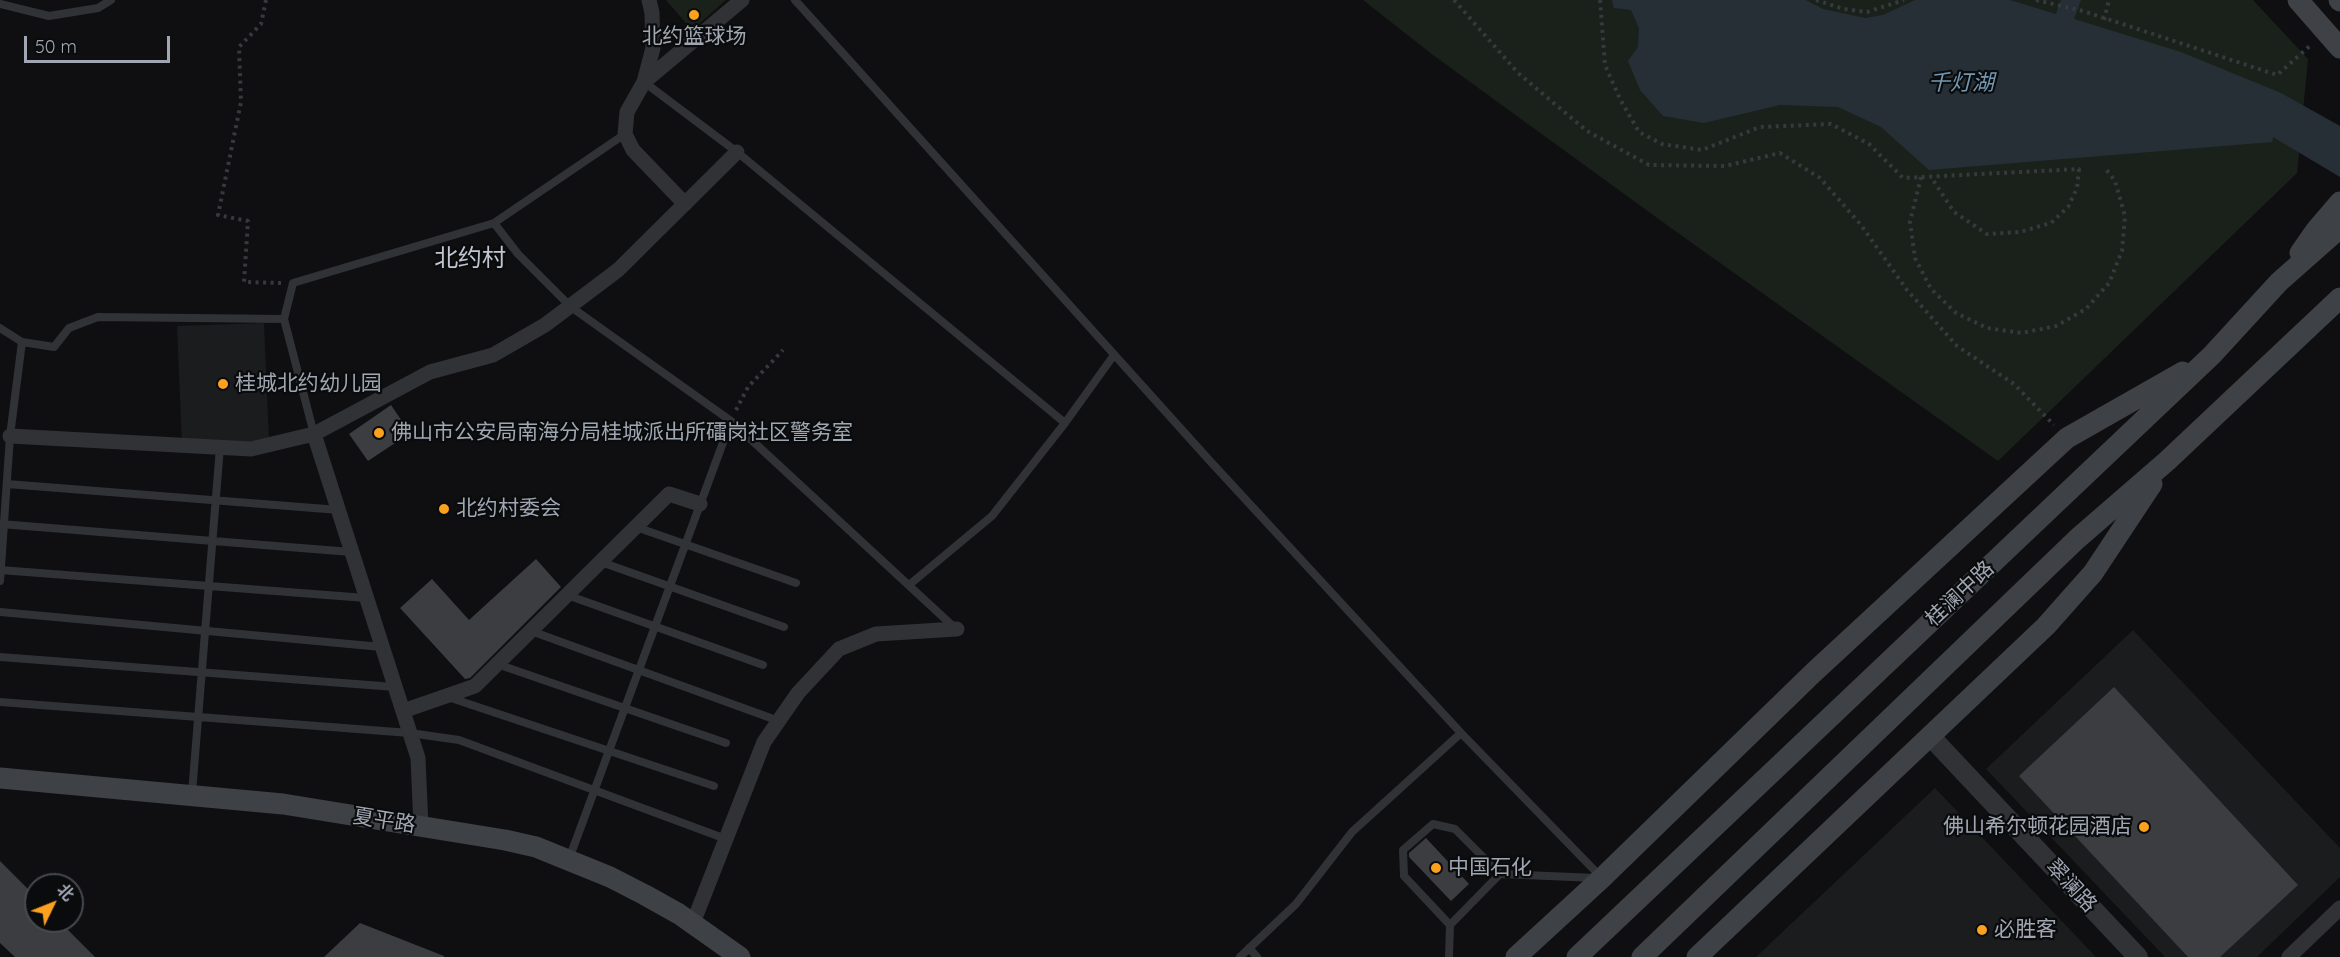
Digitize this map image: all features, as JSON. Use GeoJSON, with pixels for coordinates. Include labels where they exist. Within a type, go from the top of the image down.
{"type":"FeatureCollection","features":[{"type":"Feature","properties":{"kind":"main road"},"geometry":{"type":"LineString","coordinates":[[2298,0],[2340,48]]}},
{"type":"Feature","properties":{"kind":"main road"},"geometry":{"type":"LineString","coordinates":[[2279,282],[2316,230],[2340,202]]}},
{"type":"Feature","properties":{"kind":"main road","name":"桂澜中路"},"geometry":{"type":"LineString","coordinates":[[1577,957],[2212,355],[2279,282],[2340,228]]}},
{"type":"Feature","properties":{"kind":"main road","name":"桂澜中路"},"geometry":{"type":"LineString","coordinates":[[1642,957],[2077,539],[2167,461],[2340,298]]}},
{"type":"Feature","properties":{"kind":"main road"},"geometry":{"type":"LineString","coordinates":[[1516,957],[1602,878],[1813,673],[2067,438],[2212,355]]}},
{"type":"Feature","properties":{"kind":"main road"},"geometry":{"type":"LineString","coordinates":[[1696,957],[2046,626],[2093,573],[2167,461]]}},
{"type":"Feature","properties":{"kind":"main road","name":"夏平路"},"geometry":{"type":"LineString","coordinates":[[0,778],[283,804],[506,840],[536,847],[645,895],[693,923],[740,957]]}},
{"type":"Feature","properties":{"kind":"street"},"geometry":{"type":"LineString","coordinates":[[649,0],[652,13],[653,48],[644,81],[627,112],[625,135],[633,150],[685,204]]}},
{"type":"Feature","properties":{"kind":"street"},"geometry":{"type":"LineString","coordinates":[[644,81],[742,0]]}},
{"type":"Feature","properties":{"kind":"street"},"geometry":{"type":"LineString","coordinates":[[10,436],[251,449],[314,434],[430,372],[493,355],[545,325],[618,270],[737,152]]}},
{"type":"Feature","properties":{"kind":"street"},"geometry":{"type":"LineString","coordinates":[[314,434],[418,758],[421,826]]}},
{"type":"Feature","properties":{"kind":"street"},"geometry":{"type":"LineString","coordinates":[[403,711],[475,686],[669,494],[700,504]]}},
{"type":"Feature","properties":{"kind":"street"},"geometry":{"type":"LineString","coordinates":[[693,923],[764,742],[798,693],[839,649],[876,634],[957,629]]}},
{"type":"Feature","properties":{"kind":"street","name":"翠澜路"},"geometry":{"type":"LineString","coordinates":[[1931,737],[2138,957]]}},
{"type":"Feature","properties":{"kind":"street"},"geometry":{"type":"LineString","coordinates":[[2289,957],[2340,908]]}},
{"type":"Feature","properties":{"kind":"lane"},"geometry":{"type":"LineString","coordinates":[[0,4],[49,16],[98,8],[111,0]]}},
{"type":"Feature","properties":{"kind":"lane"},"geometry":{"type":"LineString","coordinates":[[795,0],[1114,355],[1461,733],[1602,878]]}},
{"type":"Feature","properties":{"kind":"lane"},"geometry":{"type":"LineString","coordinates":[[644,81],[737,152],[1065,423]]}},
{"type":"Feature","properties":{"kind":"lane"},"geometry":{"type":"LineString","coordinates":[[314,434],[284,319],[293,283],[494,223],[625,135]]}},
{"type":"Feature","properties":{"kind":"lane"},"geometry":{"type":"LineString","coordinates":[[494,223],[518,254],[571,307],[730,421],[957,629]]}},
{"type":"Feature","properties":{"kind":"lane"},"geometry":{"type":"LineString","coordinates":[[0,328],[22,342],[54,347],[69,328],[98,317],[284,319]]}},
{"type":"Feature","properties":{"kind":"lane"},"geometry":{"type":"LineString","coordinates":[[0,581],[2,524],[10,436],[22,342]]}},
{"type":"Feature","properties":{"kind":"lane"},"geometry":{"type":"LineString","coordinates":[[909,585],[992,516],[1065,423],[1114,355]]}},
{"type":"Feature","properties":{"kind":"lane"},"geometry":{"type":"LineString","coordinates":[[569,860],[730,421]]}},
{"type":"Feature","properties":{"kind":"lane"},"geometry":{"type":"LineString","coordinates":[[192,795],[219,447]]}},
{"type":"Feature","properties":{"kind":"lane"},"geometry":{"type":"LineString","coordinates":[[7,484],[339,510]]}},
{"type":"Feature","properties":{"kind":"lane"},"geometry":{"type":"LineString","coordinates":[[2,524],[352,552]]}},
{"type":"Feature","properties":{"kind":"lane"},"geometry":{"type":"LineString","coordinates":[[636,527],[796,583]]}},
{"type":"Feature","properties":{"kind":"lane"},"geometry":{"type":"LineString","coordinates":[[600,562],[784,627]]}},
{"type":"Feature","properties":{"kind":"lane"},"geometry":{"type":"LineString","coordinates":[[0,570],[367,598]]}},
{"type":"Feature","properties":{"kind":"lane"},"geometry":{"type":"LineString","coordinates":[[567,595],[763,665]]}},
{"type":"Feature","properties":{"kind":"lane"},"geometry":{"type":"LineString","coordinates":[[0,612],[382,647]]}},
{"type":"Feature","properties":{"kind":"lane"},"geometry":{"type":"LineString","coordinates":[[531,631],[779,720]]}},
{"type":"Feature","properties":{"kind":"lane"},"geometry":{"type":"LineString","coordinates":[[0,657],[395,687]]}},
{"type":"Feature","properties":{"kind":"lane"},"geometry":{"type":"LineString","coordinates":[[497,664],[726,743]]}},
{"type":"Feature","properties":{"kind":"lane"},"geometry":{"type":"LineString","coordinates":[[445,696],[714,786]]}},
{"type":"Feature","properties":{"kind":"lane"},"geometry":{"type":"LineString","coordinates":[[0,702],[410,733],[459,740],[726,838]]}},
{"type":"Feature","properties":{"kind":"lane"},"geometry":{"type":"LineString","coordinates":[[1240,957],[1296,904],[1352,832],[1461,733]]}},
{"type":"Feature","properties":{"kind":"lane"},"geometry":{"type":"LineString","coordinates":[[1450,925],[1404,876],[1403,850],[1433,824],[1455,829],[1500,874],[1602,878]]}},
{"type":"Feature","properties":{"kind":"lane"},"geometry":{"type":"LineString","coordinates":[[1449,957],[1450,925],[1500,874]]}},
{"type":"Feature","properties":{"kind":"lane"},"geometry":{"type":"LineString","coordinates":[[1249,948],[1257,957]]}},
{"type":"Feature","properties":{"kind":"path"},"geometry":{"type":"LineString","coordinates":[[266,0],[261,24],[239,47],[241,102],[218,215],[248,221],[244,282],[293,283]]}},
{"type":"Feature","properties":{"kind":"path"},"geometry":{"type":"LineString","coordinates":[[1454,0],[1518,73],[1587,131],[1649,165],[1725,166],[1780,153],[1820,178],[1861,225],[1907,290],[1957,346],[2014,384],[2067,438]]}},
{"type":"Feature","properties":{"kind":"path"},"geometry":{"type":"LineString","coordinates":[[1600,0],[1605,65],[1620,99],[1639,132],[1662,144],[1702,150],[1760,127],[1831,124],[1869,144],[1904,178],[2079,169],[2077,188],[2068,207],[2051,223],[2019,232],[1987,234],[1954,212],[1931,177]]}},
{"type":"Feature","properties":{"kind":"path"},"geometry":{"type":"LineString","coordinates":[[1816,0],[1844,9],[1867,12],[1904,0]]}},
{"type":"Feature","properties":{"kind":"path"},"geometry":{"type":"LineString","coordinates":[[2036,0],[2083,11],[2104,20],[2277,75],[2327,31]]}},
{"type":"Feature","properties":{"kind":"path"},"geometry":{"type":"LineString","coordinates":[[2056,0],[2056,6]]}},
{"type":"Feature","properties":{"kind":"path"},"geometry":{"type":"LineString","coordinates":[[2104,20],[2109,0]]}},
{"type":"Feature","properties":{"kind":"path"},"geometry":{"type":"LineString","coordinates":[[1921,177],[1910,222],[1915,258],[1931,289],[1956,313],[1987,328],[2022,333],[2056,326],[2086,309],[2109,283],[2122,251],[2125,216],[2115,181],[2105,168]]}},
{"type":"Feature","properties":{"kind":"path"},"geometry":{"type":"LineString","coordinates":[[730,421],[748,387],[783,350]]}},
{"type":"Feature","properties":{"kind":"shaded area","name":"北约篮球场"},"geometry":{"type":"Polygon","coordinates":[[[666,0],[726,0],[692,30],[666,0]]]}},
{"type":"Feature","properties":{"kind":"shaded area"},"geometry":{"type":"Polygon","coordinates":[[[1363,0],[2253,0],[2308,59],[2297,173],[1998,461],[1671,228],[1433,55],[1363,0]]]}},
{"type":"Feature","properties":{"kind":"shaded area","name":"桂城北约幼儿园"},"geometry":{"type":"Polygon","coordinates":[[[264,323],[269,441],[182,444],[177,326],[264,323]]]}},
{"type":"Feature","properties":{"kind":"shaded area"},"geometry":{"type":"Polygon","coordinates":[[[2133,630],[2340,848],[2340,877],[2257,957],[2165,957],[1986,769],[2133,630]]]}},
{"type":"Feature","properties":{"kind":"shaded area"},"geometry":{"type":"Polygon","coordinates":[[[1935,788],[2096,957],[1756,957],[1935,788]]]}},
{"type":"Feature","properties":{"kind":"water","name":"千灯湖"},"geometry":{"type":"Polygon","coordinates":[[[1612,0],[1806,0],[1823,9],[1865,18],[1883,15],[1915,0],[2010,0],[2056,14],[2061,0],[2081,0],[2074,19],[2181,52],[2281,93],[2340,126],[2340,177],[2273,137],[2272,142],[1929,170],[1881,127],[1838,107],[1780,105],[1704,123],[1663,116],[1640,90],[1628,61],[1638,47],[1639,28],[1631,10],[1614,8],[1612,0]]]}},
{"type":"Feature","properties":{"kind":"building","name":"佛山市公安局南海分局桂城派出所礌岗社区警务室"},"geometry":{"type":"Polygon","coordinates":[[[391,405],[410,433],[368,461],[349,434],[391,405]]]}},
{"type":"Feature","properties":{"kind":"building"},"geometry":{"type":"Polygon","coordinates":[[[536,559],[561,587],[470,678],[465,679],[400,608],[432,579],[469,620],[536,559]]]}},
{"type":"Feature","properties":{"kind":"building"},"geometry":{"type":"Polygon","coordinates":[[[2114,687],[2298,885],[2220,957],[2188,957],[2019,776],[2114,687]]]}},
{"type":"Feature","properties":{"kind":"building","name":"中国石化"},"geometry":{"type":"Polygon","coordinates":[[[1426,838],[1469,884],[1451,901],[1409,857],[1409,853],[1426,838]]]}},
{"type":"Feature","properties":{"kind":"building"},"geometry":{"type":"Polygon","coordinates":[[[0,861],[24,885],[24,933],[71,933],[95,957],[15,957],[0,943],[0,861]]]}},
{"type":"Feature","properties":{"kind":"building"},"geometry":{"type":"Polygon","coordinates":[[[360,923],[444,956],[444,957],[324,957],[360,923]]]}},
{"type":"Feature","properties":{"kind":"place","name":"北约篮球场"},"geometry":{"type":"Point","coordinates":[694,15]}},
{"type":"Feature","properties":{"kind":"place","name":"桂城北约幼儿园"},"geometry":{"type":"Point","coordinates":[223,384]}},
{"type":"Feature","properties":{"kind":"place","name":"佛山市公安局南海分局桂城派出所礌岗社区警务室"},"geometry":{"type":"Point","coordinates":[379,433]}},
{"type":"Feature","properties":{"kind":"place","name":"北约村委会"},"geometry":{"type":"Point","coordinates":[444,509]}},
{"type":"Feature","properties":{"kind":"place","name":"佛山希尔顿花园酒店"},"geometry":{"type":"Point","coordinates":[2144,827]}},
{"type":"Feature","properties":{"kind":"place","name":"中国石化"},"geometry":{"type":"Point","coordinates":[1436,868]}},
{"type":"Feature","properties":{"kind":"place","name":"必胜客"},"geometry":{"type":"Point","coordinates":[1982,930]}},
{"type":"Feature","properties":{"kind":"district","name":"北约村"},"geometry":{"type":"Point","coordinates":[470,259]}}]}
